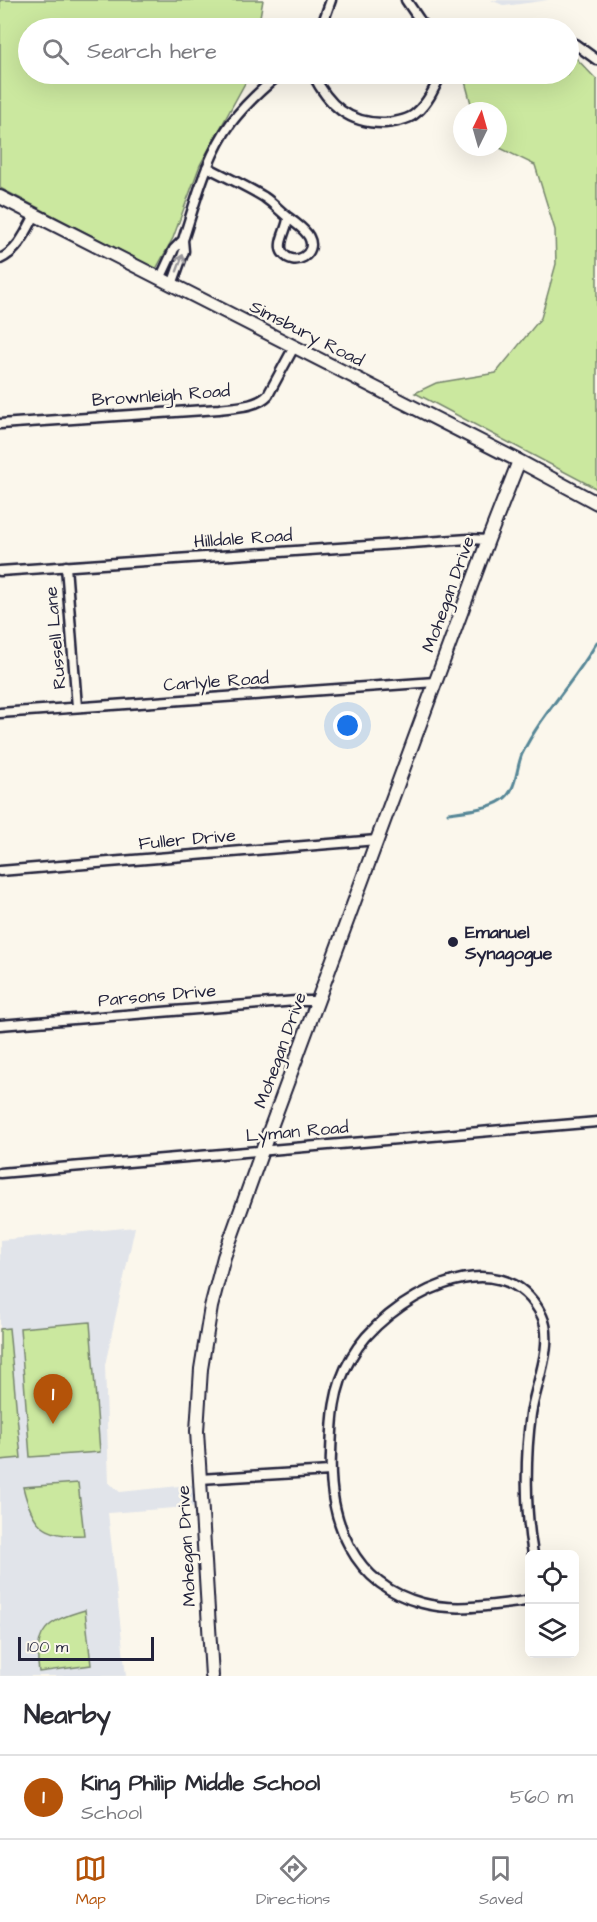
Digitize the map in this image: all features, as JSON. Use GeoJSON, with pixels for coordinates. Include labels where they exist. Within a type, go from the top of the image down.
{"type":"FeatureCollection","features":[{"type":"Feature","properties":{"kind":"street"},"geometry":{"type":"LineString","coordinates":[[325,18],[331,0]]}},
{"type":"Feature","properties":{"kind":"street"},"geometry":{"type":"LineString","coordinates":[[406,0],[418,18]]}},
{"type":"Feature","properties":{"kind":"street"},"geometry":{"type":"LineString","coordinates":[[579,47],[597,60]]}},
{"type":"Feature","properties":{"kind":"street"},"geometry":{"type":"LineString","coordinates":[[172,285],[184,251],[183,240],[207,167],[230,124],[268,84]]}},
{"type":"Feature","properties":{"kind":"street"},"geometry":{"type":"LineString","coordinates":[[318,84],[337,108],[353,119],[374,123],[396,122],[416,114],[437,84]]}},
{"type":"Feature","properties":{"kind":"street"},"geometry":{"type":"LineString","coordinates":[[207,167],[266,198],[305,232],[310,240],[309,254],[303,258],[297,259],[283,253],[280,245],[288,218]]}},
{"type":"Feature","properties":{"kind":"street","name":"Simsbury Road"},"geometry":{"type":"LineString","coordinates":[[0,197],[597,503]]}},
{"type":"Feature","properties":{"kind":"street"},"geometry":{"type":"LineString","coordinates":[[0,259],[21,242],[35,215]]}},
{"type":"Feature","properties":{"kind":"street"},"geometry":{"type":"LineString","coordinates":[[160,279],[174,249],[183,240]]}},
{"type":"Feature","properties":{"kind":"street","name":"Brownleigh Road"},"geometry":{"type":"LineString","coordinates":[[0,424],[219,409],[253,404],[268,395],[294,347]]}},
{"type":"Feature","properties":{"kind":"street","name":"Mohegan Drive"},"geometry":{"type":"LineString","coordinates":[[212,1676],[197,1431],[201,1369],[211,1307],[224,1257],[262,1151],[519,461]]}},
{"type":"Feature","properties":{"kind":"street","name":"Hilldale Road"},"geometry":{"type":"LineString","coordinates":[[0,571],[468,539],[488,540]]}},
{"type":"Feature","properties":{"kind":"street","name":"Russell Lane"},"geometry":{"type":"LineString","coordinates":[[66,566],[77,707]]}},
{"type":"Feature","properties":{"kind":"street","name":"Carlyle Road"},"geometry":{"type":"LineString","coordinates":[[0,713],[435,682]]}},
{"type":"Feature","properties":{"kind":"street","name":"Fuller Drive"},"geometry":{"type":"LineString","coordinates":[[0,871],[377,840]]}},
{"type":"Feature","properties":{"kind":"street","name":"Parsons Drive"},"geometry":{"type":"LineString","coordinates":[[0,1025],[317,1001]]}},
{"type":"Feature","properties":{"kind":"street","name":"Lyman Road"},"geometry":{"type":"LineString","coordinates":[[0,1173],[597,1122]]}},
{"type":"Feature","properties":{"kind":"street"},"geometry":{"type":"LineString","coordinates":[[525,1601],[458,1607],[423,1604],[395,1594],[374,1579],[360,1564],[348,1545],[336,1516],[330,1471],[333,1410],[339,1384],[351,1357],[369,1333],[390,1312],[426,1291],[451,1282],[476,1277],[498,1279],[519,1288],[533,1300],[544,1319],[547,1340],[530,1425],[528,1532],[532,1550]]}},
{"type":"Feature","properties":{"kind":"street"},"geometry":{"type":"LineString","coordinates":[[200,1479],[330,1471]]}},
{"type":"Feature","properties":{"kind":"shaded area"},"geometry":{"type":"Polygon","coordinates":[[[491,0],[549,0],[505,6],[491,0]]]}},
{"type":"Feature","properties":{"kind":"shaded area"},"geometry":{"type":"Polygon","coordinates":[[[135,1227],[105,1365],[109,1483],[120,1492],[199,1484],[201,1506],[108,1513],[126,1676],[0,1676],[0,1240],[135,1227]]]}},
{"type":"Feature","properties":{"kind":"green space"},"geometry":{"type":"Polygon","coordinates":[[[0,0],[263,0],[260,18],[18,18],[18,84],[245,84],[200,165],[173,238],[156,269],[0,188],[0,0]]]}},
{"type":"Feature","properties":{"kind":"green space"},"geometry":{"type":"Polygon","coordinates":[[[579,61],[597,80],[597,489],[415,393],[436,383],[496,373],[541,318],[556,264],[555,230],[535,165],[507,151],[507,102],[471,102],[466,84],[579,84],[579,61]]]}},
{"type":"Feature","properties":{"kind":"green space"},"geometry":{"type":"Polygon","coordinates":[[[90,1322],[100,1452],[30,1457],[20,1328],[90,1322]]]}},
{"type":"Feature","properties":{"kind":"green space"},"geometry":{"type":"Polygon","coordinates":[[[9,1328],[21,1458],[0,1460],[0,1329],[9,1328]]]}},
{"type":"Feature","properties":{"kind":"green space"},"geometry":{"type":"Polygon","coordinates":[[[78,1483],[84,1535],[58,1534],[49,1531],[35,1519],[23,1487],[78,1483]]]}},
{"type":"Feature","properties":{"kind":"green space"},"geometry":{"type":"Polygon","coordinates":[[[85,1610],[91,1665],[39,1672],[38,1646],[46,1629],[61,1618],[85,1610]]]}},
{"type":"Feature","properties":{"kind":"waterway"},"geometry":{"type":"LineString","coordinates":[[448,813],[490,806],[507,796],[511,791],[522,754],[530,739],[597,642]]}},
{"type":"Feature","properties":{"kind":"place","name":"Emanuel Synagogue"},"geometry":{"type":"Point","coordinates":[453,942]}},
{"type":"Feature","properties":{"kind":"place","name":"King Philip Middle School"},"geometry":{"type":"Point","coordinates":[53,1424]}}]}
